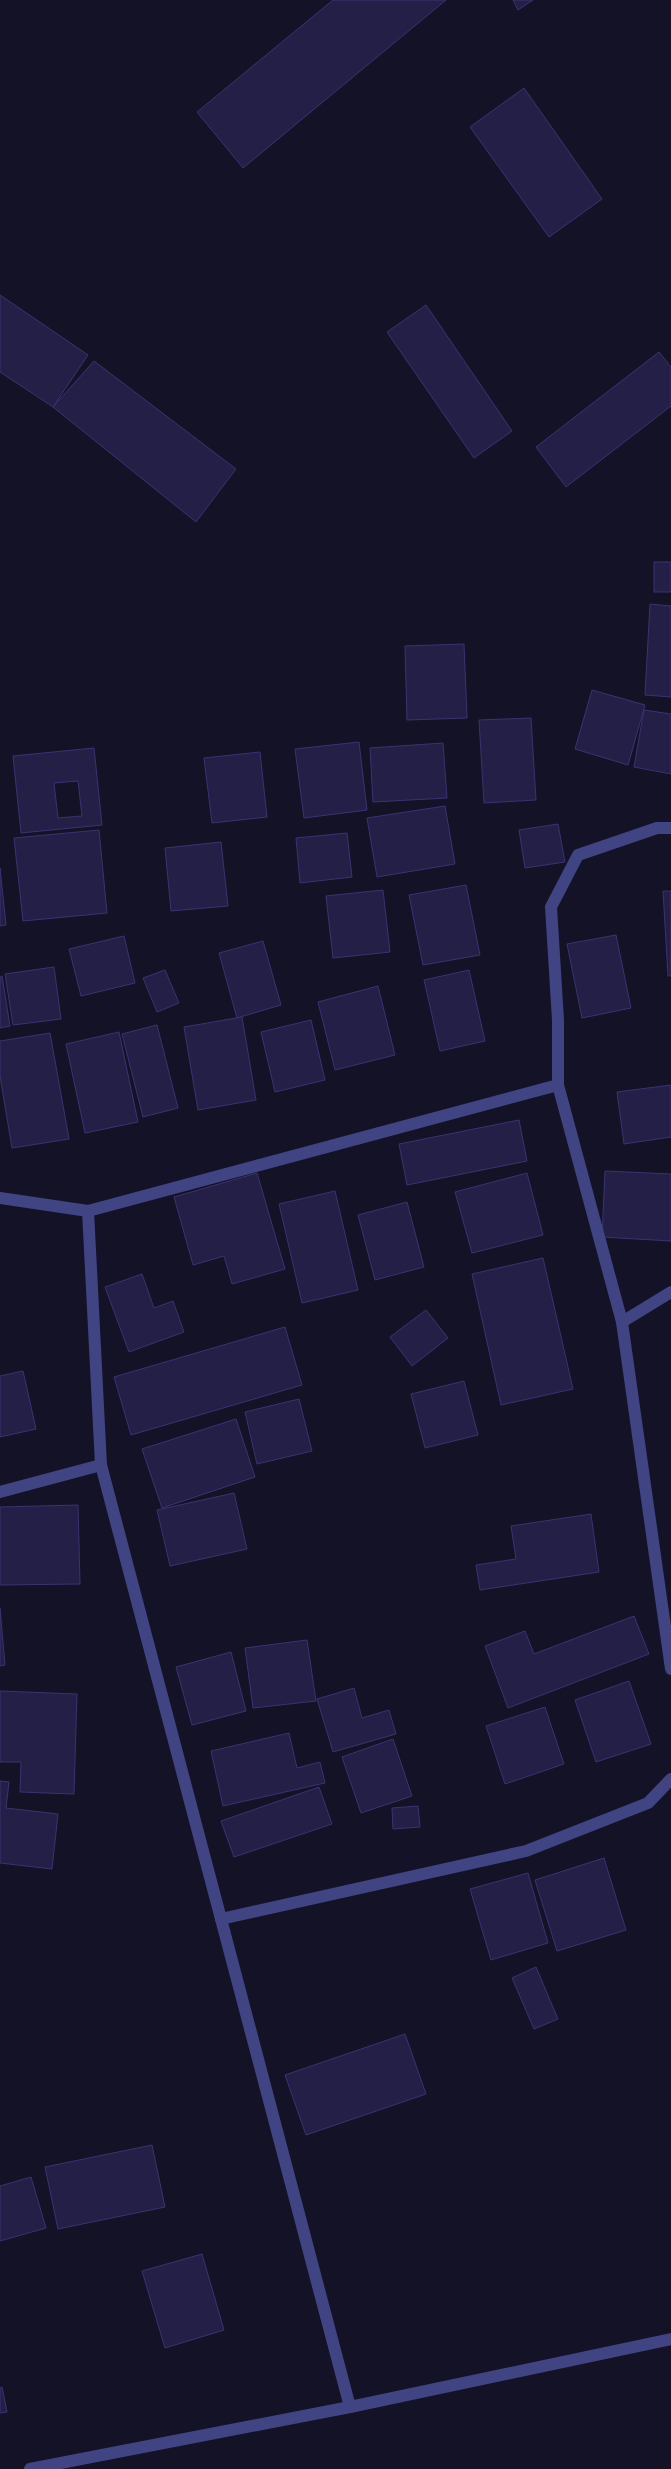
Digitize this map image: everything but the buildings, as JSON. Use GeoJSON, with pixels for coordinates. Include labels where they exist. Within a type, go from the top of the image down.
{"type":"FeatureCollection","features":[{"type":"Feature","properties":{"kind":"street"},"geometry":{"type":"LineString","coordinates":[[671,828],[656,828],[578,855],[551,906],[558,1020],[558,1085],[622,1322],[671,1668]]}},
{"type":"Feature","properties":{"kind":"street"},"geometry":{"type":"LineString","coordinates":[[0,1198],[88,1211],[558,1085]]}},
{"type":"Feature","properties":{"kind":"street"},"geometry":{"type":"LineString","coordinates":[[88,1211],[101,1465],[350,2407]]}},
{"type":"Feature","properties":{"kind":"street"},"geometry":{"type":"LineString","coordinates":[[622,1322],[671,1292]]}},
{"type":"Feature","properties":{"kind":"street"},"geometry":{"type":"LineString","coordinates":[[0,1492],[101,1465]]}},
{"type":"Feature","properties":{"kind":"street"},"geometry":{"type":"LineString","coordinates":[[221,1918],[526,1851],[648,1804],[671,1778]]}},
{"type":"Feature","properties":{"kind":"street"},"geometry":{"type":"LineString","coordinates":[[30,2469],[350,2407],[671,2339]]}}]}
